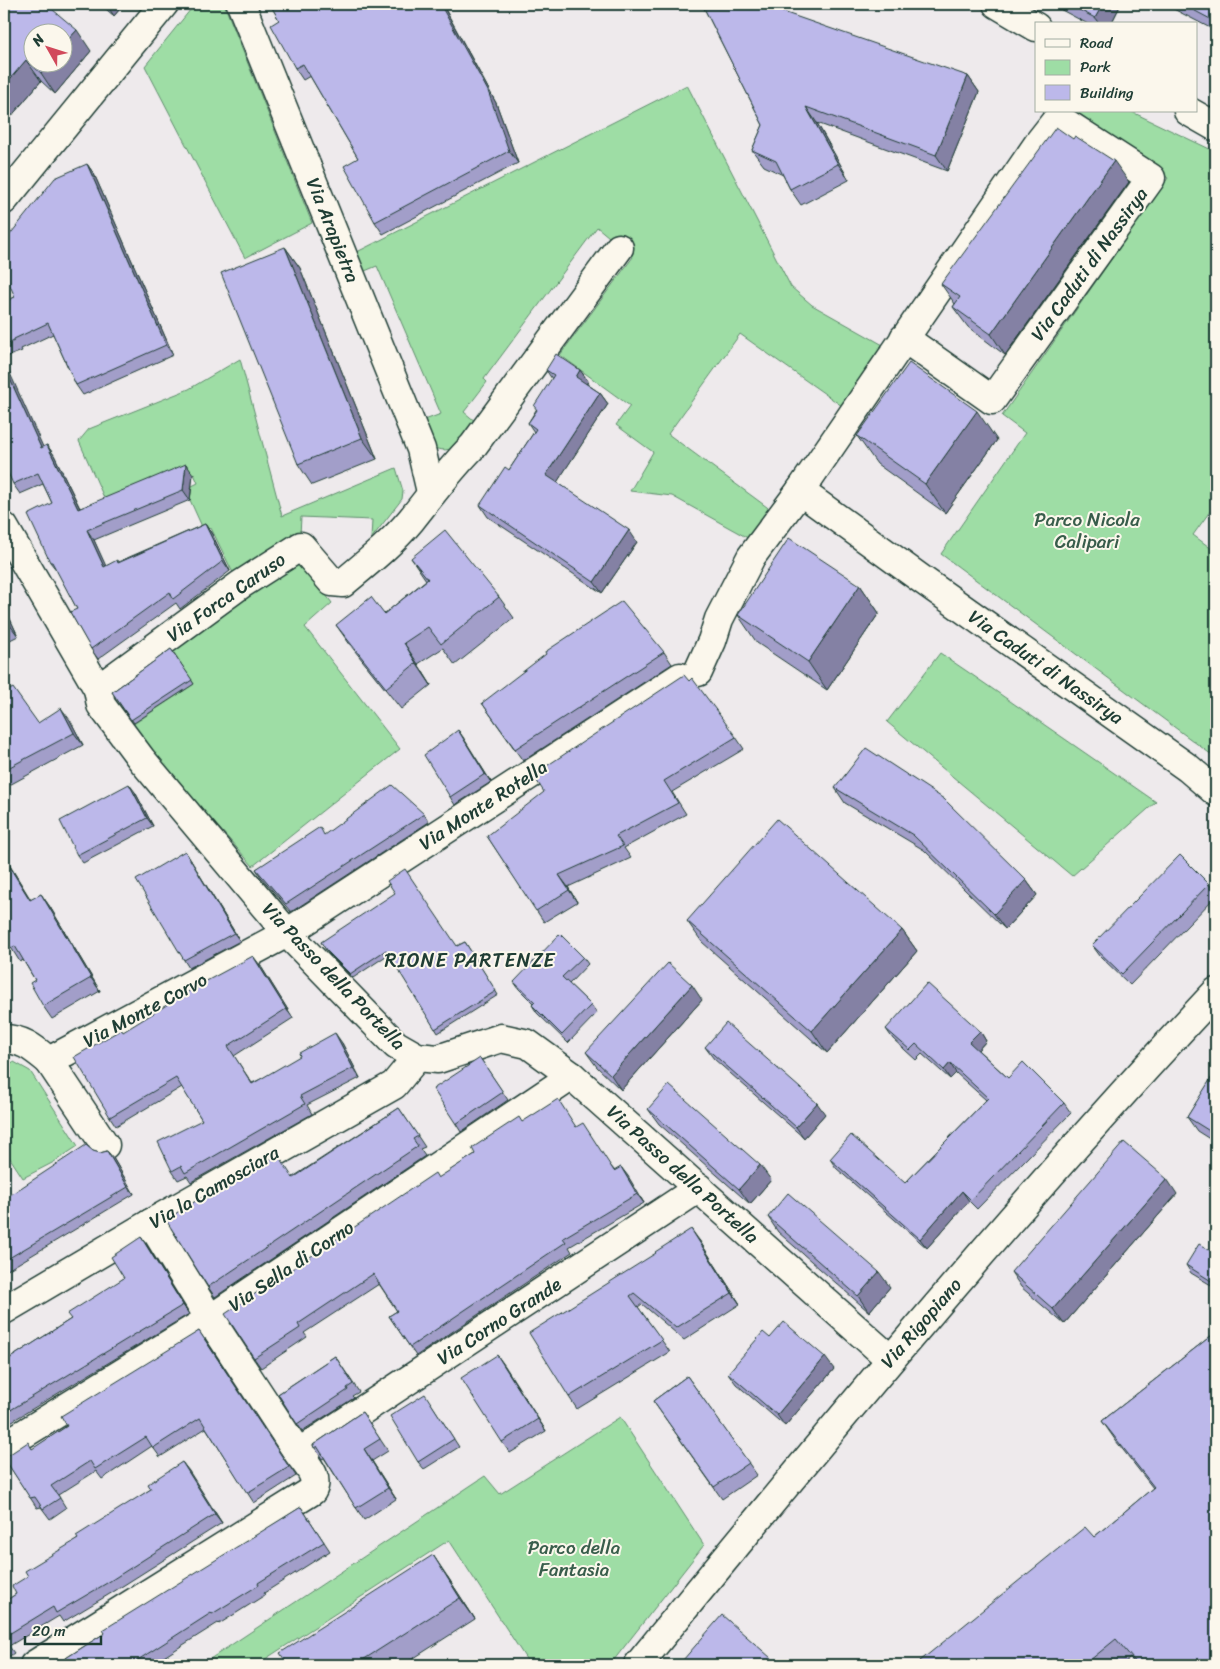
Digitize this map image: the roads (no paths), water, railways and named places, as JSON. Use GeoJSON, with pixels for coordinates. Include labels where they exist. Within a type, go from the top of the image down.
{"type":"FeatureCollection","features":[{"type":"Feature","properties":{"kind":"street"},"geometry":{"type":"LineString","coordinates":[[4,200],[164,4]]}},
{"type":"Feature","properties":{"kind":"street","name":"Via Arapietra"},"geometry":{"type":"LineString","coordinates":[[241,4],[418,441],[431,492]]}},
{"type":"Feature","properties":{"kind":"street"},"geometry":{"type":"LineString","coordinates":[[997,4],[1035,25]]}},
{"type":"Feature","properties":{"kind":"street"},"geometry":{"type":"LineString","coordinates":[[1190,112],[1216,127]]}},
{"type":"Feature","properties":{"kind":"street","name":"Via Caduti di Nassirya"},"geometry":{"type":"LineString","coordinates":[[689,674],[712,641],[718,619],[751,557],[800,491],[904,338],[1040,141],[1058,118],[1151,178],[992,400],[904,338]]}},
{"type":"Feature","properties":{"kind":"street"},"geometry":{"type":"LineString","coordinates":[[431,492],[473,446],[619,248]]}},
{"type":"Feature","properties":{"kind":"street"},"geometry":{"type":"LineString","coordinates":[[423,457],[447,462],[462,456]]}},
{"type":"Feature","properties":{"kind":"street","name":"Via Caduti di Nassirya"},"geometry":{"type":"LineString","coordinates":[[800,491],[1188,768],[1216,792]]}},
{"type":"Feature","properties":{"kind":"street","name":"Via Forca Caruso"},"geometry":{"type":"LineString","coordinates":[[98,688],[240,585],[301,546],[332,582],[343,583],[389,544],[411,520],[431,492]]}},
{"type":"Feature","properties":{"kind":"street","name":"Via Passo della Portella"},"geometry":{"type":"LineString","coordinates":[[4,527],[98,688],[101,705],[142,760],[287,933],[396,1045],[417,1057],[438,1059],[501,1038],[528,1044],[572,1076],[890,1358]]}},
{"type":"Feature","properties":{"kind":"street","name":"Via Monte Rotella"},"geometry":{"type":"LineString","coordinates":[[287,933],[689,674]]}},
{"type":"Feature","properties":{"kind":"street","name":"Via Monte Corvo"},"geometry":{"type":"LineString","coordinates":[[49,1061],[287,933]]}},
{"type":"Feature","properties":{"kind":"street","name":"Via Rigopiano"},"geometry":{"type":"LineString","coordinates":[[638,1665],[890,1358],[1124,1090],[1216,992]]}},
{"type":"Feature","properties":{"kind":"street"},"geometry":{"type":"LineString","coordinates":[[4,1039],[14,1039],[27,1044],[49,1061],[105,1144]]}},
{"type":"Feature","properties":{"kind":"street","name":"Via la Camosciara"},"geometry":{"type":"LineString","coordinates":[[4,1310],[151,1223],[394,1085],[417,1057]]}},
{"type":"Feature","properties":{"kind":"street","name":"Via Sella di Corno"},"geometry":{"type":"LineString","coordinates":[[4,1446],[210,1320],[572,1076]]}},
{"type":"Feature","properties":{"kind":"street","name":"Via Corno Grande"},"geometry":{"type":"LineString","coordinates":[[298,1453],[699,1188]]}},
{"type":"Feature","properties":{"kind":"street"},"geometry":{"type":"LineString","coordinates":[[34,1665],[312,1491],[315,1485],[315,1478],[210,1320],[151,1223]]}},
{"type":"Feature","properties":{"kind":"district","name":"RIONE PARTENZE"},"geometry":{"type":"Point","coordinates":[470,960]}},
{"type":"Feature","properties":{"kind":"park label","name":"Parco Nicola Calipari"},"geometry":{"type":"Point","coordinates":[1087,530]}},
{"type":"Feature","properties":{"kind":"park label","name":"Parco della Fantasia"},"geometry":{"type":"Point","coordinates":[574,1558]}}]}
